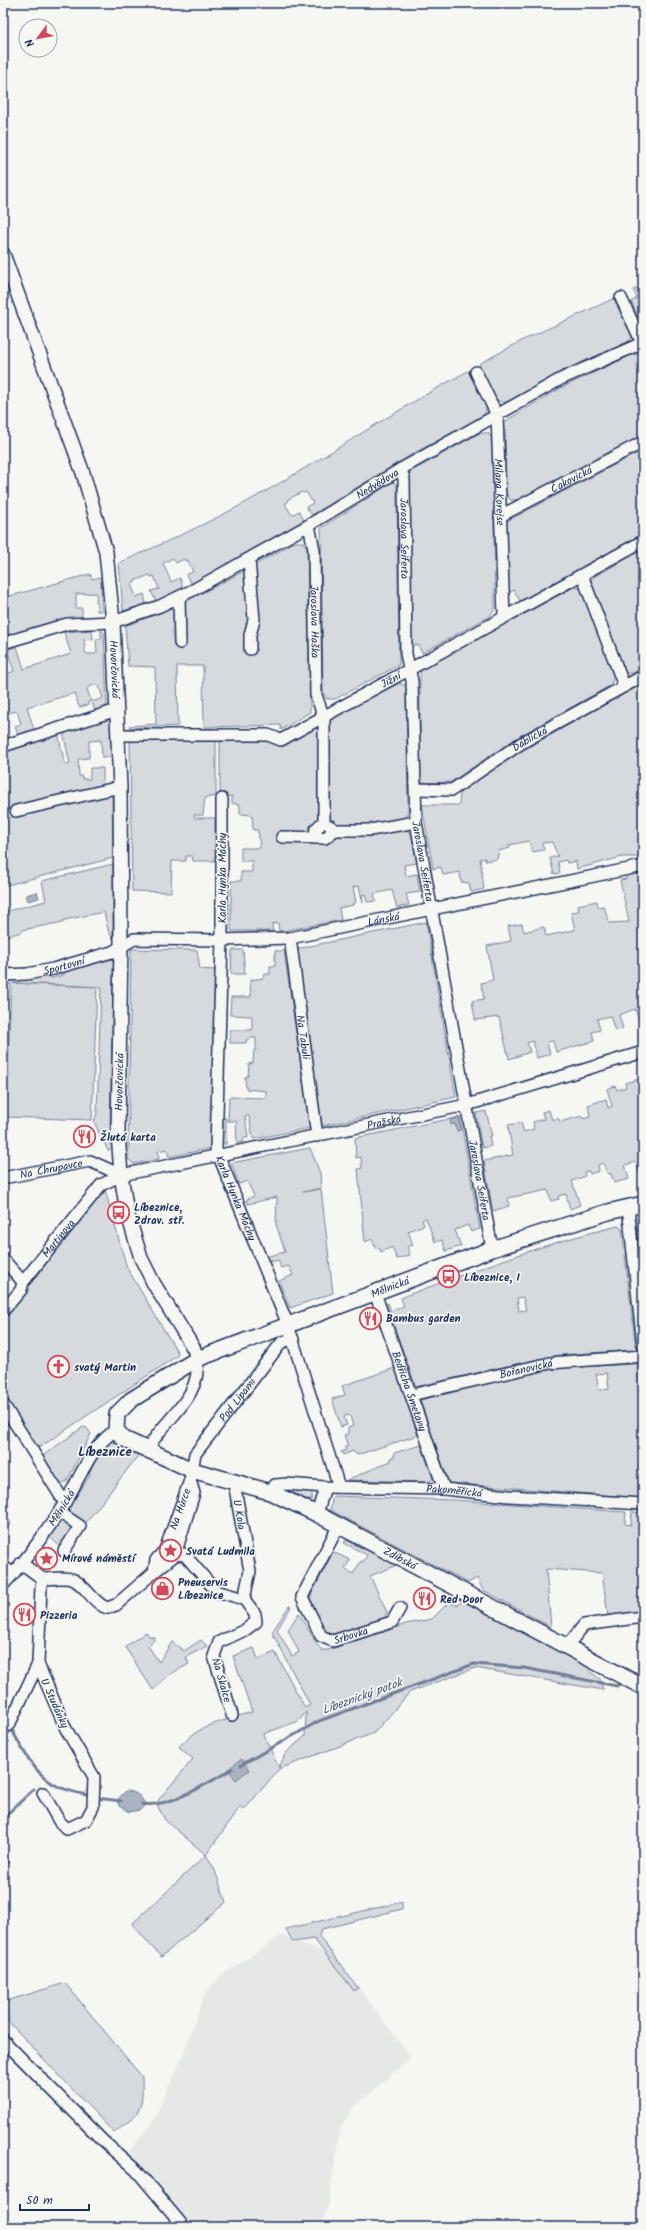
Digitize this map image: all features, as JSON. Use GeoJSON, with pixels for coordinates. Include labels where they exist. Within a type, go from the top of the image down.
{"type":"FeatureCollection","features":[{"type":"Feature","properties":{"kind":"main road","name":"Mělnická"},"geometry":{"type":"LineString","coordinates":[[116,1430],[117,1414],[144,1390],[197,1359],[492,1249],[536,1234],[643,1204]]}},
{"type":"Feature","properties":{"kind":"main road"},"geometry":{"type":"LineString","coordinates":[[116,1430],[124,1439],[148,1449]]}},
{"type":"Feature","properties":{"kind":"main road","name":"Zdibská"},"geometry":{"type":"LineString","coordinates":[[148,1449],[191,1475],[234,1483],[270,1492],[317,1514],[639,1685]]}},
{"type":"Feature","properties":{"kind":"street","name":"Hovorčovická"},"geometry":{"type":"LineString","coordinates":[[3,254],[82,473],[106,552],[113,622],[120,787],[121,945],[118,1133],[121,1174],[127,1212],[141,1258],[154,1284],[194,1349],[197,1359]]}},
{"type":"Feature","properties":{"kind":"street"},"geometry":{"type":"LineString","coordinates":[[621,298],[643,344]]}},
{"type":"Feature","properties":{"kind":"street","name":"Nedvědova"},"geometry":{"type":"LineString","coordinates":[[3,643],[67,624],[113,622],[160,606],[310,525],[401,469],[561,380],[643,344]]}},
{"type":"Feature","properties":{"kind":"street","name":"Milana Korejse"},"geometry":{"type":"LineString","coordinates":[[476,372],[497,415],[504,618]]}},
{"type":"Feature","properties":{"kind":"street","name":"Čakovická"},"geometry":{"type":"LineString","coordinates":[[500,516],[643,442]]}},
{"type":"Feature","properties":{"kind":"street","name":"Jaroslava Seiferta"},"geometry":{"type":"LineString","coordinates":[[401,469],[404,479],[406,654],[412,681],[416,822],[430,909],[467,1105],[492,1249]]}},
{"type":"Feature","properties":{"kind":"street","name":"Jaroslava Haška"},"geometry":{"type":"LineString","coordinates":[[310,525],[314,550],[316,695],[324,718],[324,821]]}},
{"type":"Feature","properties":{"kind":"street","name":"Jižní"},"geometry":{"type":"LineString","coordinates":[[118,735],[268,735],[281,740],[324,718],[643,541]]}},
{"type":"Feature","properties":{"kind":"street"},"geometry":{"type":"LineString","coordinates":[[249,559],[254,620],[250,635],[250,649]]}},
{"type":"Feature","properties":{"kind":"street"},"geometry":{"type":"LineString","coordinates":[[582,575],[624,686]]}},
{"type":"Feature","properties":{"kind":"street"},"geometry":{"type":"LineString","coordinates":[[178,597],[180,643]]}},
{"type":"Feature","properties":{"kind":"street","name":"Ďáblická"},"geometry":{"type":"LineString","coordinates":[[416,789],[452,790],[523,742],[643,676]]}},
{"type":"Feature","properties":{"kind":"street"},"geometry":{"type":"LineString","coordinates":[[3,746],[117,710]]}},
{"type":"Feature","properties":{"kind":"street"},"geometry":{"type":"LineString","coordinates":[[16,811],[120,787]]}},
{"type":"Feature","properties":{"kind":"street","name":"Karla Hynka Máchy"},"geometry":{"type":"LineString","coordinates":[[222,799],[222,940],[216,1142],[218,1156],[288,1324],[339,1487]]}},
{"type":"Feature","properties":{"kind":"street"},"geometry":{"type":"LineString","coordinates":[[314,838],[316,829],[324,821],[335,830]]}},
{"type":"Feature","properties":{"kind":"street"},"geometry":{"type":"LineString","coordinates":[[282,837],[325,838],[335,830],[370,830],[416,822]]}},
{"type":"Feature","properties":{"kind":"street","name":"Lánská"},"geometry":{"type":"LineString","coordinates":[[121,945],[134,939],[222,940],[290,938],[643,866]]}},
{"type":"Feature","properties":{"kind":"street","name":"Na Tabuli"},"geometry":{"type":"LineString","coordinates":[[290,938],[317,1136]]}},
{"type":"Feature","properties":{"kind":"street","name":"Sportovní"},"geometry":{"type":"LineString","coordinates":[[3,975],[26,974],[53,969],[112,952],[121,945]]}},
{"type":"Feature","properties":{"kind":"street","name":"Pražská"},"geometry":{"type":"LineString","coordinates":[[121,1174],[218,1156],[467,1105],[643,1052]]}},
{"type":"Feature","properties":{"kind":"street","name":"Na Chrupavce"},"geometry":{"type":"LineString","coordinates":[[3,1178],[90,1160],[121,1174]]}},
{"type":"Feature","properties":{"kind":"street","name":"Martinova"},"geometry":{"type":"LineString","coordinates":[[3,1311],[21,1290],[23,1282],[102,1185],[121,1174]]}},
{"type":"Feature","properties":{"kind":"street"},"geometry":{"type":"LineString","coordinates":[[628,1207],[643,1345]]}},
{"type":"Feature","properties":{"kind":"street"},"geometry":{"type":"LineString","coordinates":[[3,1259],[23,1282]]}},
{"type":"Feature","properties":{"kind":"street","name":"Bedřicha Smetany"},"geometry":{"type":"LineString","coordinates":[[375,1293],[444,1489]]}},
{"type":"Feature","properties":{"kind":"street","name":"Pod Lipami"},"geometry":{"type":"LineString","coordinates":[[191,1475],[195,1454],[282,1342],[293,1339]]}},
{"type":"Feature","properties":{"kind":"street","name":"Bořanovická"},"geometry":{"type":"LineString","coordinates":[[411,1395],[550,1363],[643,1356]]}},
{"type":"Feature","properties":{"kind":"street"},"geometry":{"type":"LineString","coordinates":[[148,1449],[188,1399],[198,1374],[197,1359]]}},
{"type":"Feature","properties":{"kind":"street"},"geometry":{"type":"LineString","coordinates":[[3,1404],[62,1507],[80,1526],[64,1551]]}},
{"type":"Feature","properties":{"kind":"street","name":"Mělnická"},"geometry":{"type":"LineString","coordinates":[[3,1585],[13,1574],[62,1507],[89,1458],[104,1438],[116,1430]]}},
{"type":"Feature","properties":{"kind":"street","name":"Na Hůrce"},"geometry":{"type":"LineString","coordinates":[[175,1555],[194,1493],[191,1475]]}},
{"type":"Feature","properties":{"kind":"street","name":"Na Hůrce"},"geometry":{"type":"LineString","coordinates":[[43,1579],[63,1578],[74,1580],[85,1588],[100,1604],[110,1608],[137,1589],[154,1572],[156,1560],[165,1550],[191,1475]]}},
{"type":"Feature","properties":{"kind":"street","name":"U Kola"},"geometry":{"type":"LineString","coordinates":[[234,1483],[250,1571],[244,1599]]}},
{"type":"Feature","properties":{"kind":"street","name":"Pakoměřická"},"geometry":{"type":"LineString","coordinates":[[270,1492],[275,1485],[287,1484],[325,1487],[444,1489],[509,1496],[643,1504]]}},
{"type":"Feature","properties":{"kind":"street"},"geometry":{"type":"LineString","coordinates":[[317,1514],[325,1487]]}},
{"type":"Feature","properties":{"kind":"street","name":"Srbovka"},"geometry":{"type":"LineString","coordinates":[[339,1525],[302,1597],[321,1636],[333,1641],[392,1622],[400,1608]]}},
{"type":"Feature","properties":{"kind":"street"},"geometry":{"type":"LineString","coordinates":[[154,1572],[175,1555],[184,1554],[216,1591],[244,1599]]}},
{"type":"Feature","properties":{"kind":"street"},"geometry":{"type":"LineString","coordinates":[[21,1563],[43,1579]]}},
{"type":"Feature","properties":{"kind":"street"},"geometry":{"type":"LineString","coordinates":[[3,1566],[13,1574]]}},
{"type":"Feature","properties":{"kind":"street","name":"U Studánky"},"geometry":{"type":"LineString","coordinates":[[43,1579],[41,1586],[38,1664],[66,1729],[94,1777],[93,1807],[86,1820],[67,1829],[59,1821],[43,1793]]}},
{"type":"Feature","properties":{"kind":"street","name":"Na Skalce"},"geometry":{"type":"LineString","coordinates":[[232,1715],[214,1656],[219,1642],[245,1630],[256,1622],[255,1614],[244,1599]]}},
{"type":"Feature","properties":{"kind":"street"},"geometry":{"type":"LineString","coordinates":[[567,1646],[584,1625],[643,1617]]}},
{"type":"Feature","properties":{"kind":"street"},"geometry":{"type":"LineString","coordinates":[[3,1730],[10,1723],[38,1664]]}},
{"type":"Feature","properties":{"kind":"street"},"geometry":{"type":"LineString","coordinates":[[3,2040],[103,2141],[137,2171],[184,2227]]}},
{"type":"Feature","properties":{"kind":"shaded area"},"geometry":{"type":"Polygon","coordinates":[[[643,286],[643,325],[631,302],[637,298],[633,290],[643,286]]]}},
{"type":"Feature","properties":{"kind":"shaded area"},"geometry":{"type":"Polygon","coordinates":[[[615,298],[632,330],[632,337],[628,342],[555,375],[507,402],[501,402],[496,399],[479,364],[523,340],[615,298]]]}},
{"type":"Feature","properties":{"kind":"shaded area"},"geometry":{"type":"Polygon","coordinates":[[[634,354],[643,356],[643,436],[518,500],[510,500],[506,493],[505,424],[507,420],[561,388],[634,354]]]}},
{"type":"Feature","properties":{"kind":"shaded area"},"geometry":{"type":"Polygon","coordinates":[[[468,371],[486,405],[486,412],[481,417],[409,456],[312,515],[306,507],[313,503],[306,492],[302,492],[287,500],[288,502],[285,504],[292,515],[299,511],[304,520],[192,584],[186,575],[193,572],[188,560],[185,561],[184,559],[176,563],[173,558],[163,563],[171,582],[180,578],[183,588],[156,601],[151,591],[159,589],[154,576],[151,577],[150,575],[134,581],[135,583],[131,584],[136,597],[144,594],[146,604],[123,611],[119,563],[203,525],[236,508],[468,371]]]}},
{"type":"Feature","properties":{"kind":"shaded area"},"geometry":{"type":"Polygon","coordinates":[[[480,433],[488,433],[493,439],[495,609],[490,616],[422,653],[418,645],[411,645],[410,472],[480,433]]]}},
{"type":"Feature","properties":{"kind":"shaded area"},"geometry":{"type":"Polygon","coordinates":[[[643,450],[643,534],[520,601],[514,590],[507,594],[507,521],[643,450]]]}},
{"type":"Feature","properties":{"kind":"shaded area"},"geometry":{"type":"Polygon","coordinates":[[[393,482],[397,484],[399,665],[335,699],[327,699],[323,692],[321,528],[393,482]]]}},
{"type":"Feature","properties":{"kind":"shaded area"},"geometry":{"type":"Polygon","coordinates":[[[295,542],[303,542],[307,549],[310,712],[281,730],[280,725],[204,727],[203,666],[177,666],[178,726],[130,728],[129,726],[156,724],[155,667],[128,666],[125,626],[148,618],[191,599],[295,542]]]}},
{"type":"Feature","properties":{"kind":"shaded area"},"geometry":{"type":"Polygon","coordinates":[[[643,550],[643,667],[633,673],[626,673],[621,668],[591,586],[591,580],[595,576],[643,550]]]}},
{"type":"Feature","properties":{"kind":"shaded area"},"geometry":{"type":"Polygon","coordinates":[[[90,574],[92,579],[101,577],[102,611],[97,611],[96,593],[76,594],[76,608],[82,608],[82,617],[3,639],[3,598],[90,574]]]}},
{"type":"Feature","properties":{"kind":"shaded area"},"geometry":{"type":"Polygon","coordinates":[[[574,587],[582,589],[614,676],[611,685],[515,739],[451,782],[426,783],[420,777],[421,670],[574,587]]]}},
{"type":"Feature","properties":{"kind":"shaded area"},"geometry":{"type":"Polygon","coordinates":[[[92,630],[93,639],[84,640],[85,652],[87,654],[95,654],[97,652],[96,639],[101,639],[101,630],[104,633],[107,708],[95,711],[92,702],[103,698],[97,684],[87,689],[91,701],[88,702],[88,705],[79,707],[75,693],[27,707],[34,730],[18,735],[15,726],[21,724],[17,711],[3,714],[3,676],[14,671],[7,650],[17,646],[24,669],[71,654],[64,632],[92,630]]]}},
{"type":"Feature","properties":{"kind":"shaded area"},"geometry":{"type":"Polygon","coordinates":[[[400,683],[406,686],[408,812],[403,819],[369,826],[335,826],[329,819],[329,728],[337,714],[400,683]]]}},
{"type":"Feature","properties":{"kind":"shaded area"},"geometry":{"type":"Polygon","coordinates":[[[643,683],[643,857],[622,857],[577,869],[576,861],[567,863],[566,860],[558,862],[560,873],[554,874],[550,858],[558,856],[552,842],[542,843],[544,850],[532,852],[529,841],[509,845],[510,848],[499,851],[497,859],[485,861],[485,858],[480,859],[484,889],[471,892],[469,883],[461,882],[460,872],[443,875],[441,867],[433,869],[422,805],[459,805],[460,792],[522,751],[643,683]]]}},
{"type":"Feature","properties":{"kind":"shaded area"},"geometry":{"type":"Polygon","coordinates":[[[112,716],[112,757],[102,758],[101,740],[89,741],[89,758],[78,759],[79,776],[82,776],[82,779],[90,779],[90,768],[103,768],[103,786],[3,810],[3,751],[58,733],[65,765],[70,764],[63,732],[112,716]]]}},
{"type":"Feature","properties":{"kind":"shaded area"},"geometry":{"type":"Polygon","coordinates":[[[315,727],[319,730],[320,819],[306,832],[282,832],[336,834],[403,828],[411,833],[417,863],[404,865],[406,876],[417,874],[420,892],[406,894],[409,905],[397,908],[392,890],[374,894],[376,901],[367,902],[365,894],[362,895],[363,903],[359,886],[353,887],[356,902],[353,903],[353,905],[339,908],[341,920],[283,931],[279,931],[278,923],[272,924],[273,931],[231,931],[231,881],[241,881],[241,872],[252,872],[252,861],[241,861],[241,848],[260,848],[258,830],[253,830],[252,815],[240,814],[240,805],[232,803],[232,796],[220,797],[220,740],[266,739],[315,727]]]}},
{"type":"Feature","properties":{"kind":"shaded area"},"geometry":{"type":"Polygon","coordinates":[[[216,740],[216,796],[205,798],[203,815],[194,815],[195,818],[215,818],[215,861],[193,861],[192,856],[186,856],[186,861],[172,861],[171,892],[132,891],[130,741],[216,740]]]}},
{"type":"Feature","properties":{"kind":"shaded area"},"geometry":{"type":"Polygon","coordinates":[[[112,793],[113,858],[3,886],[3,819],[112,793]]]}},
{"type":"Feature","properties":{"kind":"shaded area"},"geometry":{"type":"Polygon","coordinates":[[[113,864],[113,939],[108,930],[104,912],[23,930],[22,932],[3,937],[3,912],[46,901],[42,881],[113,864]]]}},
{"type":"Feature","properties":{"kind":"shaded area"},"geometry":{"type":"Polygon","coordinates":[[[643,872],[643,1027],[641,1027],[635,1009],[619,1015],[623,1028],[615,1031],[610,1016],[597,1019],[600,1030],[592,1032],[594,1041],[556,1052],[553,1041],[547,1042],[550,1054],[537,1058],[533,1041],[527,1043],[530,1052],[509,1059],[499,1017],[475,1020],[472,1001],[484,999],[481,983],[493,980],[487,946],[511,941],[508,926],[522,924],[524,932],[544,927],[546,936],[575,930],[571,912],[579,911],[578,905],[597,901],[598,907],[604,906],[609,923],[629,922],[620,880],[626,879],[625,876],[643,872]]]}},
{"type":"Feature","properties":{"kind":"shaded area"},"geometry":{"type":"Polygon","coordinates":[[[37,892],[39,898],[28,901],[26,895],[37,892]]]}},
{"type":"Feature","properties":{"kind":"shaded area"},"geometry":{"type":"Polygon","coordinates":[[[426,922],[456,1097],[322,1126],[296,949],[426,922]]]}},
{"type":"Feature","properties":{"kind":"shaded area"},"geometry":{"type":"Polygon","coordinates":[[[131,949],[197,950],[200,969],[215,970],[211,1148],[169,1157],[167,1149],[158,1151],[159,1159],[134,1164],[128,1159],[131,949]]]}},
{"type":"Feature","properties":{"kind":"shaded area"},"geometry":{"type":"Polygon","coordinates":[[[232,950],[243,950],[245,974],[231,974],[232,950]]]}},
{"type":"Feature","properties":{"kind":"shaded area"},"geometry":{"type":"Polygon","coordinates":[[[275,951],[284,951],[310,1128],[253,1139],[249,1116],[245,1116],[248,1138],[243,1138],[244,1142],[237,1143],[236,1121],[228,1121],[229,1097],[266,1098],[266,1091],[246,1089],[245,1077],[248,1076],[249,1064],[253,1063],[254,1050],[256,1050],[256,1038],[249,1038],[249,1040],[246,1040],[246,1043],[230,1043],[230,1030],[252,1030],[252,1016],[230,1015],[231,997],[251,997],[250,980],[263,978],[264,974],[270,974],[270,966],[275,966],[275,951]]]}},
{"type":"Feature","properties":{"kind":"shaded area"},"geometry":{"type":"Polygon","coordinates":[[[113,959],[115,978],[113,980],[110,1132],[113,1135],[114,1146],[108,1151],[94,1122],[97,1113],[101,987],[13,983],[97,987],[92,1120],[6,1117],[11,984],[3,985],[3,978],[51,972],[51,978],[64,975],[64,969],[113,959]]]}},
{"type":"Feature","properties":{"kind":"shaded area"},"geometry":{"type":"Polygon","coordinates":[[[643,1078],[643,1172],[639,1172],[636,1162],[625,1165],[629,1179],[614,1183],[611,1174],[607,1173],[603,1163],[598,1165],[599,1171],[590,1174],[589,1171],[584,1172],[585,1176],[572,1181],[580,1205],[570,1209],[566,1194],[558,1196],[559,1199],[551,1201],[548,1190],[508,1198],[509,1206],[493,1211],[484,1161],[513,1155],[508,1125],[521,1123],[524,1132],[534,1129],[533,1122],[544,1119],[542,1112],[549,1110],[552,1120],[558,1118],[560,1122],[582,1116],[583,1119],[590,1117],[588,1105],[606,1099],[608,1108],[612,1106],[607,1089],[615,1086],[617,1090],[626,1087],[625,1083],[643,1078]]]}},
{"type":"Feature","properties":{"kind":"shaded area"},"geometry":{"type":"Polygon","coordinates":[[[486,1111],[492,1136],[489,1136],[491,1146],[482,1148],[476,1113],[486,1111]]]}},
{"type":"Feature","properties":{"kind":"shaded area"},"geometry":{"type":"Polygon","coordinates":[[[460,1117],[480,1229],[471,1232],[468,1225],[455,1230],[461,1246],[446,1251],[442,1240],[435,1242],[426,1218],[422,1220],[424,1225],[408,1231],[413,1245],[407,1247],[410,1255],[397,1259],[392,1247],[381,1252],[379,1248],[376,1249],[372,1239],[365,1242],[358,1169],[362,1168],[361,1157],[356,1158],[355,1138],[460,1117]]]}},
{"type":"Feature","properties":{"kind":"shaded area"},"geometry":{"type":"Polygon","coordinates":[[[219,1118],[226,1118],[226,1145],[222,1141],[219,1118]]]}},
{"type":"Feature","properties":{"kind":"shaded area"},"geometry":{"type":"Polygon","coordinates":[[[459,1118],[461,1130],[457,1131],[455,1124],[451,1125],[450,1120],[459,1118]]]}},
{"type":"Feature","properties":{"kind":"shaded area"},"geometry":{"type":"Polygon","coordinates":[[[310,1148],[320,1173],[321,1188],[303,1192],[321,1189],[333,1293],[290,1308],[279,1281],[293,1275],[289,1266],[281,1268],[278,1260],[271,1262],[269,1256],[285,1252],[276,1224],[277,1197],[248,1204],[246,1200],[254,1196],[247,1181],[239,1184],[231,1163],[310,1148]]]}},
{"type":"Feature","properties":{"kind":"shaded area"},"geometry":{"type":"Polygon","coordinates":[[[105,1190],[127,1268],[178,1353],[177,1356],[40,1447],[35,1446],[3,1393],[3,1318],[105,1190]]]}},
{"type":"Feature","properties":{"kind":"shaded area"},"geometry":{"type":"Polygon","coordinates":[[[643,1220],[643,1261],[639,1221],[643,1220]]]}},
{"type":"Feature","properties":{"kind":"shaded area"},"geometry":{"type":"Polygon","coordinates":[[[618,1226],[622,1229],[636,1350],[557,1355],[416,1387],[386,1304],[388,1303],[391,1311],[404,1306],[401,1298],[410,1294],[513,1257],[592,1232],[618,1226]],[[523,1297],[517,1298],[519,1311],[526,1310],[523,1297]]]}},
{"type":"Feature","properties":{"kind":"shaded area"},"geometry":{"type":"Polygon","coordinates":[[[637,1364],[643,1418],[643,1498],[449,1483],[420,1400],[540,1371],[570,1367],[637,1364]],[[607,1373],[596,1374],[599,1390],[609,1389],[607,1373]]]}},
{"type":"Feature","properties":{"kind":"shaded area"},"geometry":{"type":"Polygon","coordinates":[[[395,1368],[418,1435],[357,1455],[353,1451],[343,1455],[341,1452],[346,1450],[345,1447],[348,1446],[344,1435],[348,1434],[348,1428],[353,1426],[350,1416],[347,1415],[344,1417],[347,1425],[341,1427],[332,1399],[345,1395],[342,1386],[395,1368]]]}},
{"type":"Feature","properties":{"kind":"shaded area"},"geometry":{"type":"Polygon","coordinates":[[[83,1427],[87,1428],[91,1434],[67,1481],[60,1485],[41,1457],[83,1427]]]}},
{"type":"Feature","properties":{"kind":"shaded area"},"geometry":{"type":"Polygon","coordinates":[[[109,1442],[119,1443],[139,1451],[137,1457],[64,1551],[50,1537],[90,1475],[88,1467],[97,1453],[109,1442]]]}},
{"type":"Feature","properties":{"kind":"shaded area"},"geometry":{"type":"Polygon","coordinates":[[[421,1445],[433,1478],[429,1482],[347,1480],[391,1461],[390,1458],[395,1456],[394,1453],[421,1445]]]}},
{"type":"Feature","properties":{"kind":"shaded area"},"geometry":{"type":"Polygon","coordinates":[[[286,1489],[309,1489],[315,1492],[312,1492],[312,1499],[309,1501],[286,1489]]]}},
{"type":"Feature","properties":{"kind":"shaded area"},"geometry":{"type":"Polygon","coordinates":[[[333,1496],[454,1500],[626,1512],[625,1524],[631,1525],[632,1512],[643,1513],[643,1612],[608,1616],[602,1573],[546,1569],[551,1627],[483,1590],[477,1578],[468,1583],[330,1510],[333,1496]]]}},
{"type":"Feature","properties":{"kind":"shaded area"},"geometry":{"type":"Polygon","coordinates":[[[3,1515],[11,1522],[3,1535],[3,1515]]]}},
{"type":"Feature","properties":{"kind":"shaded area"},"geometry":{"type":"Polygon","coordinates":[[[346,1540],[397,1565],[370,1576],[387,1612],[384,1619],[333,1634],[326,1633],[310,1597],[333,1552],[350,1560],[345,1569],[353,1574],[361,1561],[363,1562],[367,1555],[344,1543],[346,1540]]]}},
{"type":"Feature","properties":{"kind":"shaded area"},"geometry":{"type":"Polygon","coordinates":[[[466,1599],[589,1665],[589,1671],[600,1679],[603,1690],[475,1668],[410,1692],[374,1733],[279,1769],[244,1810],[240,1807],[206,1855],[165,1820],[157,1805],[159,1799],[193,1759],[179,1747],[186,1740],[203,1728],[252,1712],[233,1656],[254,1648],[258,1659],[275,1652],[305,1708],[310,1705],[272,1632],[289,1606],[291,1607],[277,1630],[292,1656],[299,1652],[288,1630],[299,1613],[318,1646],[322,1650],[328,1650],[406,1624],[432,1619],[449,1602],[457,1605],[466,1599]],[[306,1712],[299,1721],[263,1734],[279,1768],[285,1754],[305,1736],[306,1712]]]}},
{"type":"Feature","properties":{"kind":"shaded area"},"geometry":{"type":"Polygon","coordinates":[[[146,1632],[149,1636],[156,1638],[148,1646],[159,1662],[172,1642],[184,1651],[201,1640],[207,1646],[186,1657],[189,1664],[169,1675],[153,1690],[125,1647],[146,1632]]]}},
{"type":"Feature","properties":{"kind":"shaded area"},"geometry":{"type":"Polygon","coordinates":[[[242,1759],[249,1770],[236,1780],[228,1769],[242,1759]]]}},
{"type":"Feature","properties":{"kind":"shaded area"},"geometry":{"type":"Polygon","coordinates":[[[126,1791],[135,1793],[142,1799],[145,1805],[140,1810],[129,1812],[119,1806],[117,1800],[126,1791]]]}},
{"type":"Feature","properties":{"kind":"shaded area"},"geometry":{"type":"Polygon","coordinates":[[[206,1855],[214,1868],[226,1902],[161,1957],[132,1924],[206,1855]]]}},
{"type":"Feature","properties":{"kind":"shaded area"},"geometry":{"type":"Polygon","coordinates":[[[402,1902],[402,1909],[322,1929],[319,1936],[358,1988],[354,1991],[314,1939],[293,1942],[286,1929],[402,1902]]]}},
{"type":"Feature","properties":{"kind":"shaded area"},"geometry":{"type":"Polygon","coordinates":[[[282,1935],[309,1947],[334,1955],[410,2056],[409,2059],[352,2109],[340,2128],[328,2207],[322,2222],[317,2227],[187,2227],[127,2155],[153,2121],[183,2056],[204,1995],[218,1978],[282,1935]]]}},
{"type":"Feature","properties":{"kind":"shaded area"},"geometry":{"type":"Polygon","coordinates":[[[65,1983],[142,2077],[141,2105],[135,2115],[114,2133],[3,2016],[3,2002],[65,1983]]]}},
{"type":"Feature","properties":{"kind":"waterway","name":"Líbeznický potok"},"geometry":{"type":"LineString","coordinates":[[241,1765],[319,1721],[474,1664],[524,1668],[617,1686],[622,1681]]}},
{"type":"Feature","properties":{"kind":"waterway","name":"Líbeznický potok"},"geometry":{"type":"LineString","coordinates":[[631,1674],[643,1672]]}},
{"type":"Feature","properties":{"kind":"waterway","name":"Líbeznický potok"},"geometry":{"type":"LineString","coordinates":[[11,1728],[30,1761],[42,1775],[61,1788],[90,1796]]}},
{"type":"Feature","properties":{"kind":"waterway","name":"Líbeznický potok"},"geometry":{"type":"LineString","coordinates":[[142,1804],[153,1804],[176,1798],[200,1787],[232,1769]]}},
{"type":"Feature","properties":{"kind":"waterway"},"geometry":{"type":"LineString","coordinates":[[3,1818],[34,1789]]}},
{"type":"Feature","properties":{"kind":"waterway","name":"Líbeznický potok"},"geometry":{"type":"LineString","coordinates":[[97,1798],[121,1801]]}},
{"type":"Feature","properties":{"kind":"waterway"},"geometry":{"type":"LineString","coordinates":[[3,1828],[7,1862],[3,1869]]}},
{"type":"Feature","properties":{"kind":"place","name":"Žlutá karta"},"geometry":{"type":"Point","coordinates":[85,1137]}},
{"type":"Feature","properties":{"kind":"place","name":"Líbeznice, Zdrav. stř."},"geometry":{"type":"Point","coordinates":[119,1213]}},
{"type":"Feature","properties":{"kind":"place","name":"Líbeznice, I"},"geometry":{"type":"Point","coordinates":[449,1277]}},
{"type":"Feature","properties":{"kind":"place","name":"Bambus garden"},"geometry":{"type":"Point","coordinates":[371,1318]}},
{"type":"Feature","properties":{"kind":"place","name":"svatý Martin"},"geometry":{"type":"Point","coordinates":[59,1367]}},
{"type":"Feature","properties":{"kind":"place","name":"Svatá Ludmila"},"geometry":{"type":"Point","coordinates":[170,1551]}},
{"type":"Feature","properties":{"kind":"place","name":"Mírové náměstí"},"geometry":{"type":"Point","coordinates":[47,1558]}},
{"type":"Feature","properties":{"kind":"place","name":"Pneuservis Líbeznice"},"geometry":{"type":"Point","coordinates":[162,1588]}},
{"type":"Feature","properties":{"kind":"place","name":"Red Door"},"geometry":{"type":"Point","coordinates":[424,1599]}},
{"type":"Feature","properties":{"kind":"place","name":"Pizzeria"},"geometry":{"type":"Point","coordinates":[25,1615]}},
{"type":"Feature","properties":{"kind":"district","name":"Líbeznice"},"geometry":{"type":"Point","coordinates":[105,1451]}}]}
